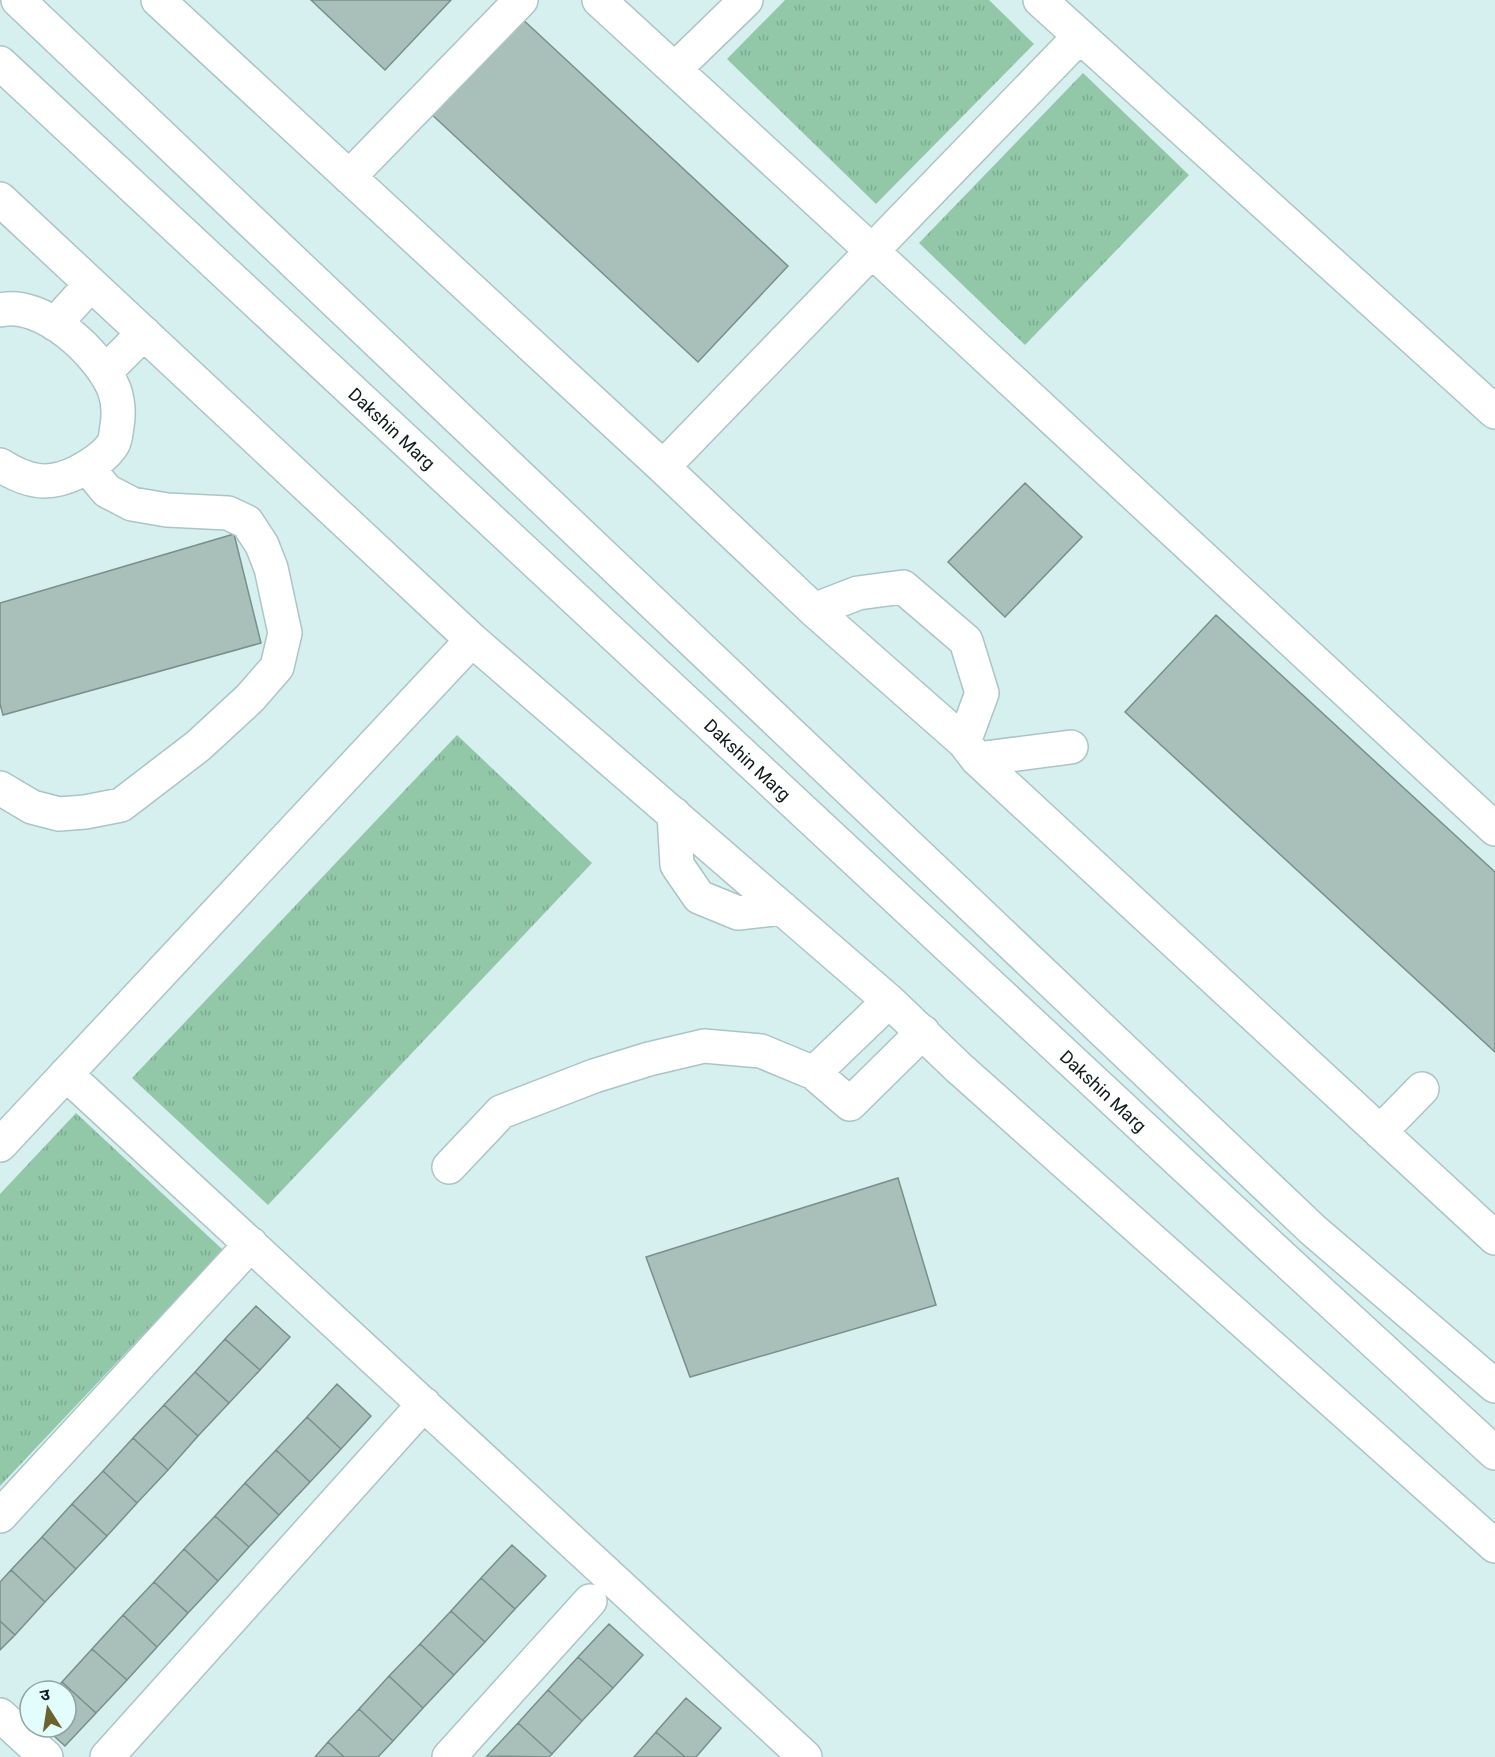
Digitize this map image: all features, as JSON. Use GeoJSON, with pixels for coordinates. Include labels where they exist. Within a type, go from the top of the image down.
{"type":"FeatureCollection","features":[{"type":"Feature","properties":{"kind":"street"},"geometry":{"type":"LineString","coordinates":[[18,0],[1313,1230],[1495,1386]]}},
{"type":"Feature","properties":{"kind":"street"},"geometry":{"type":"LineString","coordinates":[[158,0],[663,467],[814,610],[971,751],[1495,1238]]}},
{"type":"Feature","properties":{"kind":"street"},"geometry":{"type":"LineString","coordinates":[[349,177],[521,0]]}},
{"type":"Feature","properties":{"kind":"street"},"geometry":{"type":"LineString","coordinates":[[599,0],[872,250],[1495,829]]}},
{"type":"Feature","properties":{"kind":"street"},"geometry":{"type":"LineString","coordinates":[[675,69],[746,0]]}},
{"type":"Feature","properties":{"kind":"street"},"geometry":{"type":"LineString","coordinates":[[1040,0],[1495,412]]}},
{"type":"Feature","properties":{"kind":"street"},"geometry":{"type":"LineString","coordinates":[[663,467],[1080,36]]}},
{"type":"Feature","properties":{"kind":"street","name":"Dakshin Marg"},"geometry":{"type":"LineString","coordinates":[[0,63],[1495,1453]]}},
{"type":"Feature","properties":{"kind":"street"},"geometry":{"type":"LineString","coordinates":[[0,199],[472,640],[889,1001],[968,1076],[1495,1546]]}},
{"type":"Feature","properties":{"kind":"street"},"geometry":{"type":"LineString","coordinates":[[56,324],[91,284]]}},
{"type":"Feature","properties":{"kind":"street"},"geometry":{"type":"LineString","coordinates":[[0,310],[29,312],[56,324],[81,344],[105,372],[115,391],[119,416],[114,442],[94,463],[68,477],[41,482],[14,473],[0,465]]}},
{"type":"Feature","properties":{"kind":"street"},"geometry":{"type":"LineString","coordinates":[[105,372],[144,333]]}},
{"type":"Feature","properties":{"kind":"street"},"geometry":{"type":"LineString","coordinates":[[0,788],[32,807],[59,814],[121,805],[198,746],[250,698],[277,667],[285,633],[271,568],[262,545],[247,522],[228,513],[167,510],[132,504],[107,491],[87,467]]}},
{"type":"Feature","properties":{"kind":"street"},"geometry":{"type":"LineString","coordinates":[[814,610],[858,593],[903,587],[966,641],[982,693],[971,751]]}},
{"type":"Feature","properties":{"kind":"street"},"geometry":{"type":"LineString","coordinates":[[0,1145],[472,640]]}},
{"type":"Feature","properties":{"kind":"street"},"geometry":{"type":"LineString","coordinates":[[971,751],[1071,747]]}},
{"type":"Feature","properties":{"kind":"street"},"geometry":{"type":"LineString","coordinates":[[674,814],[677,865],[699,897],[738,913],[782,908]]}},
{"type":"Feature","properties":{"kind":"street"},"geometry":{"type":"LineString","coordinates":[[814,1072],[889,1001]]}},
{"type":"Feature","properties":{"kind":"street"},"geometry":{"type":"LineString","coordinates":[[449,1167],[501,1112],[594,1076],[649,1059],[704,1047],[761,1051],[814,1072],[850,1104],[923,1032]]}},
{"type":"Feature","properties":{"kind":"street"},"geometry":{"type":"LineString","coordinates":[[66,1074],[805,1757]]}},
{"type":"Feature","properties":{"kind":"street"},"geometry":{"type":"LineString","coordinates":[[1380,1132],[1422,1089]]}},
{"type":"Feature","properties":{"kind":"street"},"geometry":{"type":"LineString","coordinates":[[0,1516],[250,1244]]}},
{"type":"Feature","properties":{"kind":"street"},"geometry":{"type":"LineString","coordinates":[[107,1757],[424,1404]]}},
{"type":"Feature","properties":{"kind":"street"},"geometry":{"type":"LineString","coordinates":[[449,1757],[590,1601]]}},
{"type":"Feature","properties":{"kind":"street"},"geometry":{"type":"LineString","coordinates":[[0,1715],[46,1757]]}},
{"type":"Feature","properties":{"kind":"green space"},"geometry":{"type":"Polygon","coordinates":[[[785,0],[989,0],[1034,44],[876,204],[727,59],[785,0]]]}},
{"type":"Feature","properties":{"kind":"green space"},"geometry":{"type":"Polygon","coordinates":[[[1083,73],[1189,175],[1025,345],[919,243],[1083,73]]]}},
{"type":"Feature","properties":{"kind":"green space"},"geometry":{"type":"Polygon","coordinates":[[[457,735],[592,863],[268,1205],[132,1078],[457,735]]]}},
{"type":"Feature","properties":{"kind":"green space"},"geometry":{"type":"Polygon","coordinates":[[[76,1113],[223,1250],[0,1486],[0,1194],[76,1113]]]}},
{"type":"Feature","properties":{"kind":"building"},"geometry":{"type":"Polygon","coordinates":[[[311,0],[451,0],[385,70],[311,0]]]}},
{"type":"Feature","properties":{"kind":"building"},"geometry":{"type":"Polygon","coordinates":[[[518,15],[788,266],[698,362],[428,111],[518,15]]]}},
{"type":"Feature","properties":{"kind":"building"},"geometry":{"type":"Polygon","coordinates":[[[1025,483],[1082,537],[1005,617],[948,562],[1025,483]]]}},
{"type":"Feature","properties":{"kind":"building"},"geometry":{"type":"Polygon","coordinates":[[[234,534],[261,643],[3,715],[0,704],[0,603],[234,534]]]}},
{"type":"Feature","properties":{"kind":"building"},"geometry":{"type":"Polygon","coordinates":[[[1216,615],[1495,872],[1495,1052],[1125,712],[1216,615]]]}},
{"type":"Feature","properties":{"kind":"building"},"geometry":{"type":"Polygon","coordinates":[[[898,1178],[936,1305],[690,1377],[646,1257],[898,1178]]]}},
{"type":"Feature","properties":{"kind":"building"},"geometry":{"type":"Polygon","coordinates":[[[256,1306],[290,1337],[260,1370],[225,1339],[256,1306]]]}},
{"type":"Feature","properties":{"kind":"building"},"geometry":{"type":"Polygon","coordinates":[[[225,1339],[260,1370],[229,1403],[195,1372],[225,1339]]]}},
{"type":"Feature","properties":{"kind":"building"},"geometry":{"type":"Polygon","coordinates":[[[195,1372],[229,1403],[198,1436],[164,1405],[195,1372]]]}},
{"type":"Feature","properties":{"kind":"building"},"geometry":{"type":"Polygon","coordinates":[[[337,1384],[371,1416],[341,1449],[307,1417],[337,1384]]]}},
{"type":"Feature","properties":{"kind":"building"},"geometry":{"type":"Polygon","coordinates":[[[164,1405],[198,1436],[168,1470],[133,1438],[164,1405]]]}},
{"type":"Feature","properties":{"kind":"building"},"geometry":{"type":"Polygon","coordinates":[[[307,1417],[341,1449],[310,1482],[276,1450],[307,1417]]]}},
{"type":"Feature","properties":{"kind":"building"},"geometry":{"type":"Polygon","coordinates":[[[133,1438],[168,1470],[137,1503],[103,1471],[133,1438]]]}},
{"type":"Feature","properties":{"kind":"building"},"geometry":{"type":"Polygon","coordinates":[[[276,1450],[310,1482],[279,1515],[245,1483],[276,1450]]]}},
{"type":"Feature","properties":{"kind":"building"},"geometry":{"type":"Polygon","coordinates":[[[103,1471],[137,1503],[107,1536],[72,1504],[103,1471]]]}},
{"type":"Feature","properties":{"kind":"building"},"geometry":{"type":"Polygon","coordinates":[[[245,1483],[279,1515],[249,1547],[215,1516],[245,1483]]]}},
{"type":"Feature","properties":{"kind":"building"},"geometry":{"type":"Polygon","coordinates":[[[72,1504],[107,1536],[76,1569],[42,1537],[72,1504]]]}},
{"type":"Feature","properties":{"kind":"building"},"geometry":{"type":"Polygon","coordinates":[[[215,1516],[249,1547],[218,1581],[184,1549],[215,1516]]]}},
{"type":"Feature","properties":{"kind":"building"},"geometry":{"type":"Polygon","coordinates":[[[42,1537],[76,1569],[45,1602],[11,1570],[42,1537]]]}},
{"type":"Feature","properties":{"kind":"building"},"geometry":{"type":"Polygon","coordinates":[[[512,1545],[546,1576],[515,1609],[481,1578],[512,1545]]]}},
{"type":"Feature","properties":{"kind":"building"},"geometry":{"type":"Polygon","coordinates":[[[184,1549],[218,1581],[188,1613],[154,1582],[184,1549]]]}},
{"type":"Feature","properties":{"kind":"building"},"geometry":{"type":"Polygon","coordinates":[[[11,1570],[45,1602],[15,1635],[0,1621],[0,1582],[11,1570]]]}},
{"type":"Feature","properties":{"kind":"building"},"geometry":{"type":"Polygon","coordinates":[[[481,1578],[515,1609],[485,1642],[451,1611],[481,1578]]]}},
{"type":"Feature","properties":{"kind":"building"},"geometry":{"type":"Polygon","coordinates":[[[154,1582],[188,1613],[157,1647],[123,1615],[154,1582]]]}},
{"type":"Feature","properties":{"kind":"building"},"geometry":{"type":"Polygon","coordinates":[[[451,1611],[485,1642],[454,1675],[420,1644],[451,1611]]]}},
{"type":"Feature","properties":{"kind":"building"},"geometry":{"type":"Polygon","coordinates":[[[123,1615],[157,1647],[127,1680],[92,1649],[123,1615]]]}},
{"type":"Feature","properties":{"kind":"building"},"geometry":{"type":"Polygon","coordinates":[[[0,1621],[15,1635],[0,1650],[0,1621]]]}},
{"type":"Feature","properties":{"kind":"building"},"geometry":{"type":"Polygon","coordinates":[[[609,1624],[643,1655],[613,1688],[578,1657],[609,1624]]]}},
{"type":"Feature","properties":{"kind":"building"},"geometry":{"type":"Polygon","coordinates":[[[420,1644],[454,1675],[423,1708],[389,1676],[420,1644]]]}},
{"type":"Feature","properties":{"kind":"building"},"geometry":{"type":"Polygon","coordinates":[[[92,1649],[127,1680],[96,1713],[78,1697],[78,1679],[65,1679],[92,1649]]]}},
{"type":"Feature","properties":{"kind":"building"},"geometry":{"type":"Polygon","coordinates":[[[578,1657],[613,1688],[582,1721],[548,1690],[578,1657]]]}},
{"type":"Feature","properties":{"kind":"building"},"geometry":{"type":"Polygon","coordinates":[[[389,1676],[423,1708],[393,1741],[359,1709],[389,1676]]]}},
{"type":"Feature","properties":{"kind":"building"},"geometry":{"type":"Polygon","coordinates":[[[548,1690],[582,1721],[552,1754],[518,1723],[548,1690]]]}},
{"type":"Feature","properties":{"kind":"building"},"geometry":{"type":"Polygon","coordinates":[[[78,1697],[96,1713],[78,1732],[78,1697]]]}},
{"type":"Feature","properties":{"kind":"building"},"geometry":{"type":"Polygon","coordinates":[[[686,1698],[721,1728],[696,1757],[685,1757],[656,1732],[686,1698]]]}},
{"type":"Feature","properties":{"kind":"building"},"geometry":{"type":"Polygon","coordinates":[[[359,1709],[393,1741],[378,1757],[344,1757],[328,1742],[359,1709]]]}},
{"type":"Feature","properties":{"kind":"building"},"geometry":{"type":"Polygon","coordinates":[[[518,1723],[552,1754],[549,1757],[487,1756],[518,1723]]]}},
{"type":"Feature","properties":{"kind":"building"},"geometry":{"type":"Polygon","coordinates":[[[656,1732],[685,1757],[634,1757],[656,1732]]]}},
{"type":"Feature","properties":{"kind":"building"},"geometry":{"type":"Polygon","coordinates":[[[57,1739],[72,1739],[65,1746],[57,1739]]]}},
{"type":"Feature","properties":{"kind":"building"},"geometry":{"type":"Polygon","coordinates":[[[328,1742],[344,1757],[315,1757],[328,1742]]]}}]}
